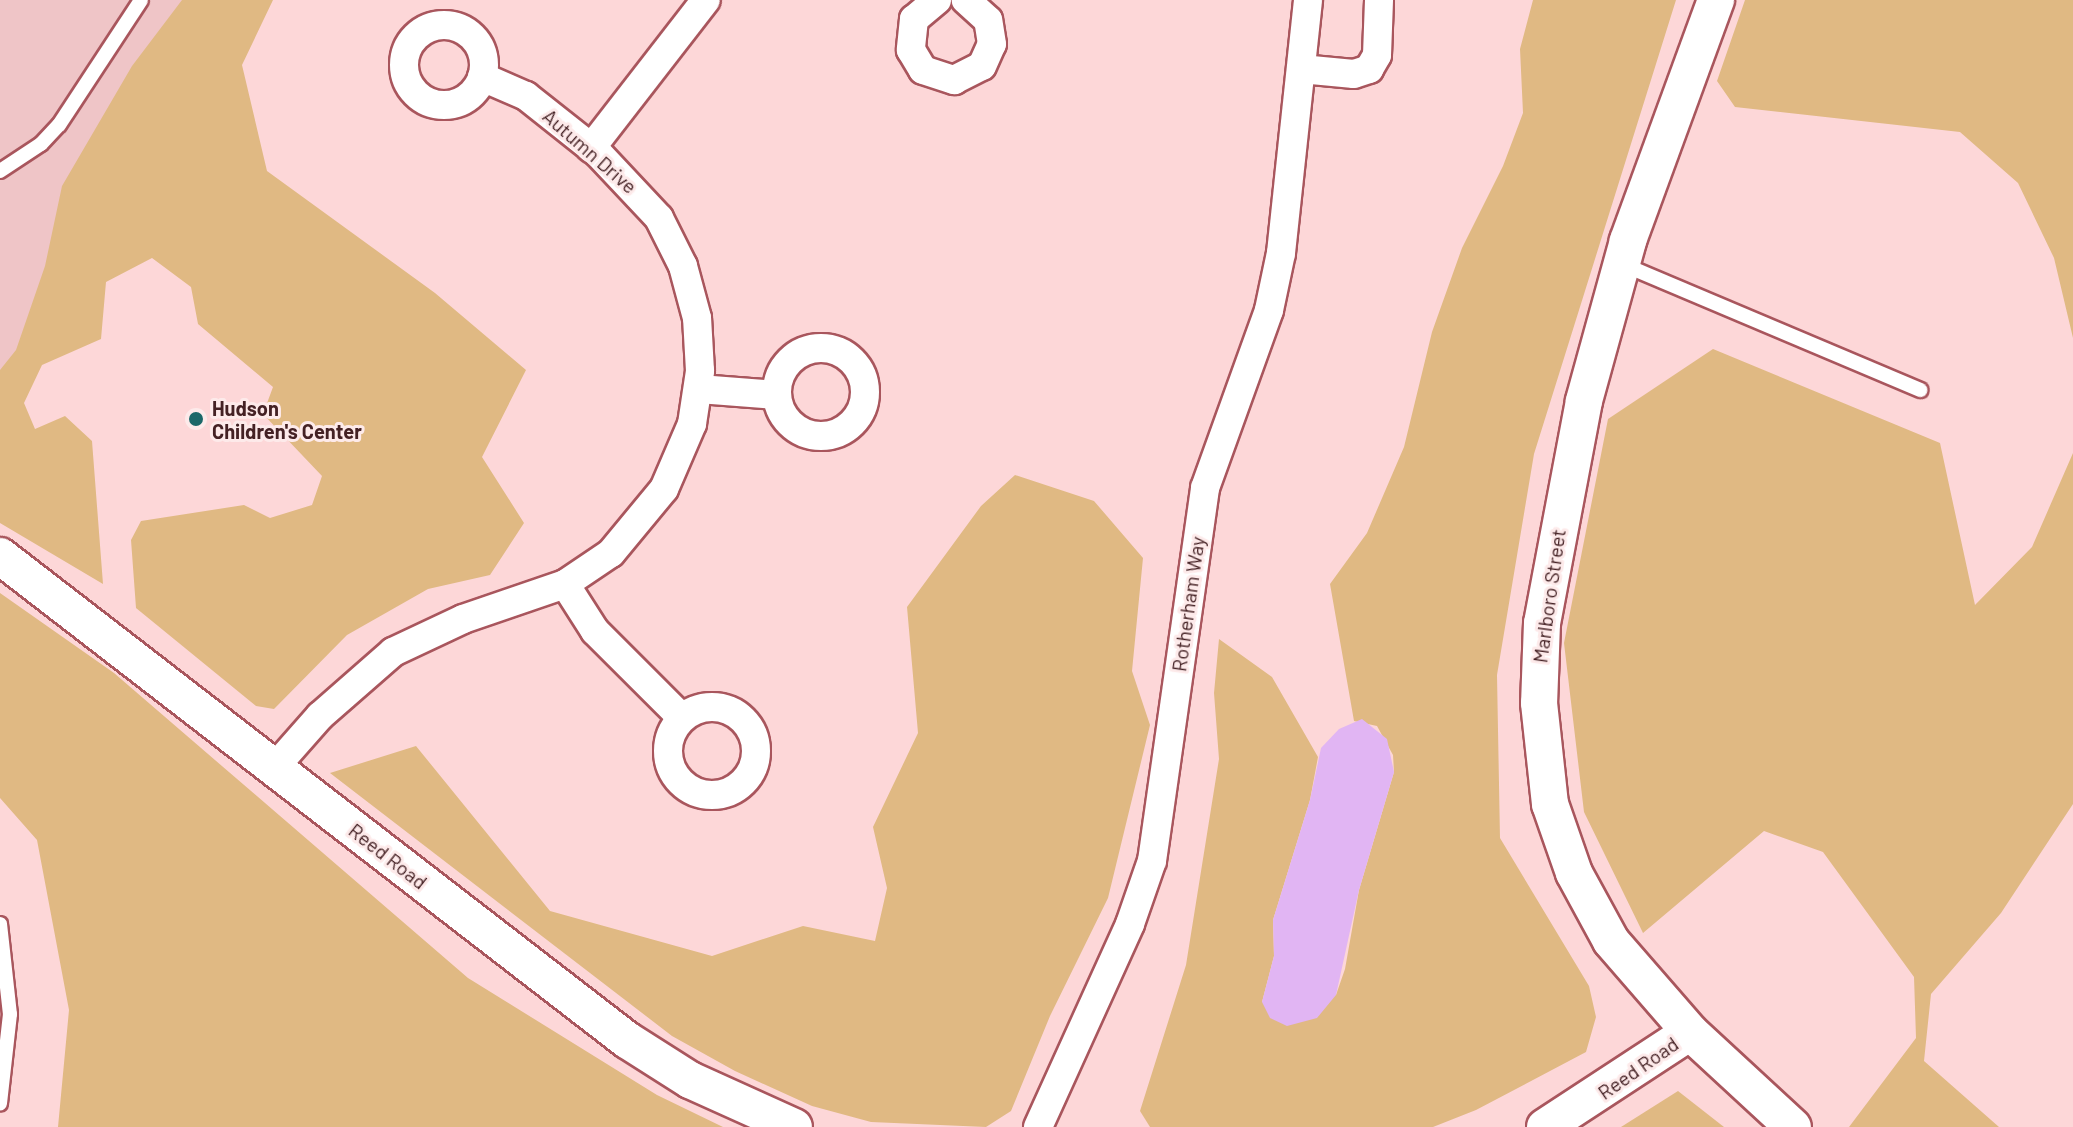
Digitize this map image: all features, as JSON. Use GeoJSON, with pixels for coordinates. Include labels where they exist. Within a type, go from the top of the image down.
{"type":"FeatureCollection","features":[{"type":"Feature","properties":{"kind":"street"},"geometry":{"type":"LineString","coordinates":[[591,148],[706,0]]}},
{"type":"Feature","properties":{"kind":"street"},"geometry":{"type":"LineString","coordinates":[[921,4],[909,42],[918,64],[938,78],[961,79],[982,66],[992,44],[988,20],[966,0]]}},
{"type":"Feature","properties":{"kind":"street","name":"Rotherham Way"},"geometry":{"type":"LineString","coordinates":[[1038,1127],[1130,924],[1152,861],[1203,502],[1269,310],[1281,253],[1308,0]]}},
{"type":"Feature","properties":{"kind":"street"},"geometry":{"type":"LineString","coordinates":[[1301,69],[1354,74],[1369,69],[1377,55],[1379,0]]}},
{"type":"Feature","properties":{"kind":"street","name":"Marlboro Street"},"geometry":{"type":"LineString","coordinates":[[1716,0],[1621,264],[1584,401],[1548,582],[1539,664],[1544,771],[1562,841],[1591,907],[1634,973],[1690,1032],[1793,1127]]}},
{"type":"Feature","properties":{"kind":"street","name":"Autumn Drive"},"geometry":{"type":"LineString","coordinates":[[275,767],[320,716],[393,652],[463,619],[565,584],[611,553],[655,504],[680,457],[699,389],[697,318],[676,249],[637,190],[591,148],[526,96],[482,77]]}},
{"type":"Feature","properties":{"kind":"street"},"geometry":{"type":"LineString","coordinates":[[699,389],[777,395]]}},
{"type":"Feature","properties":{"kind":"street","name":"Reed Road"},"geometry":{"type":"LineString","coordinates":[[0,556],[627,1040],[690,1080],[794,1127]]}},
{"type":"Feature","properties":{"kind":"street"},"geometry":{"type":"LineString","coordinates":[[565,584],[595,631],[682,718]]}},
{"type":"Feature","properties":{"kind":"street","name":"Reed Road"},"geometry":{"type":"LineString","coordinates":[[1545,1127],[1690,1032]]}},
{"type":"Feature","properties":{"kind":"lane"},"geometry":{"type":"LineString","coordinates":[[0,171],[59,125],[141,0]]}},
{"type":"Feature","properties":{"kind":"lane"},"geometry":{"type":"LineString","coordinates":[[1621,264],[1921,390]]}},
{"type":"Feature","properties":{"kind":"lane"},"geometry":{"type":"LineString","coordinates":[[0,924],[10,1014],[0,1103]]}},
{"type":"Feature","properties":{"kind":"shaded area"},"geometry":{"type":"Polygon","coordinates":[[[0,0],[227,0],[0,437],[0,0]]]}},
{"type":"Feature","properties":{"kind":"shaded area"},"geometry":{"type":"Polygon","coordinates":[[[182,0],[273,0],[242,65],[267,171],[435,293],[526,370],[482,457],[524,523],[490,575],[428,589],[347,635],[274,709],[256,706],[136,608],[131,540],[141,521],[244,505],[270,518],[312,505],[322,476],[263,414],[273,387],[198,324],[191,287],[152,258],[106,282],[101,339],[42,365],[24,403],[35,429],[65,416],[92,441],[103,584],[0,523],[0,370],[16,350],[45,266],[62,186],[132,66],[182,0]]]}},
{"type":"Feature","properties":{"kind":"shaded area"},"geometry":{"type":"Polygon","coordinates":[[[1533,0],[1676,0],[1534,454],[1497,675],[1500,838],[1589,986],[1596,1017],[1586,1052],[1476,1110],[1433,1127],[1150,1127],[1140,1111],[1186,965],[1219,759],[1214,693],[1219,639],[1272,677],[1318,757],[1310,800],[1273,920],[1274,956],[1262,1002],[1336,995],[1345,969],[1359,890],[1394,772],[1393,755],[1377,726],[1354,721],[1330,584],[1367,533],[1404,447],[1432,332],[1462,248],[1503,166],[1523,113],[1520,49],[1533,0]]]}},
{"type":"Feature","properties":{"kind":"shaded area"},"geometry":{"type":"Polygon","coordinates":[[[1745,0],[2073,0],[2073,338],[2054,258],[2018,183],[1960,132],[1735,107],[1717,81],[1745,0]]]}},
{"type":"Feature","properties":{"kind":"shaded area"},"geometry":{"type":"Polygon","coordinates":[[[1713,349],[1940,443],[1975,605],[2032,547],[2073,453],[2073,804],[2001,913],[1931,994],[1924,1061],[1999,1127],[1849,1127],[1916,1038],[1914,977],[1823,852],[1764,831],[1643,933],[1584,812],[1564,643],[1608,419],[1713,349]]]}},
{"type":"Feature","properties":{"kind":"shaded area"},"geometry":{"type":"Polygon","coordinates":[[[1015,475],[1094,501],[1143,558],[1132,671],[1150,725],[1108,898],[1050,1016],[1011,1111],[986,1127],[871,1122],[812,1106],[735,1071],[672,1036],[330,773],[416,746],[550,911],[712,956],[803,926],[875,941],[887,888],[873,827],[918,733],[907,607],[981,506],[1015,475]]]}},
{"type":"Feature","properties":{"kind":"shaded area"},"geometry":{"type":"Polygon","coordinates":[[[0,593],[114,673],[468,978],[657,1095],[723,1127],[58,1127],[69,1010],[37,840],[0,798],[0,593]]]}},
{"type":"Feature","properties":{"kind":"shaded area"},"geometry":{"type":"Polygon","coordinates":[[[1362,719],[1387,739],[1394,772],[1359,890],[1336,995],[1317,1018],[1287,1026],[1270,1018],[1262,1002],[1274,956],[1273,920],[1310,800],[1321,748],[1339,729],[1362,719]]]}},
{"type":"Feature","properties":{"kind":"shaded area"},"geometry":{"type":"Polygon","coordinates":[[[1678,1091],[1724,1127],[1621,1127],[1678,1091]]]}},
{"type":"Feature","properties":{"kind":"place","name":"Hudson Children's Center"},"geometry":{"type":"Point","coordinates":[196,419]}}]}
